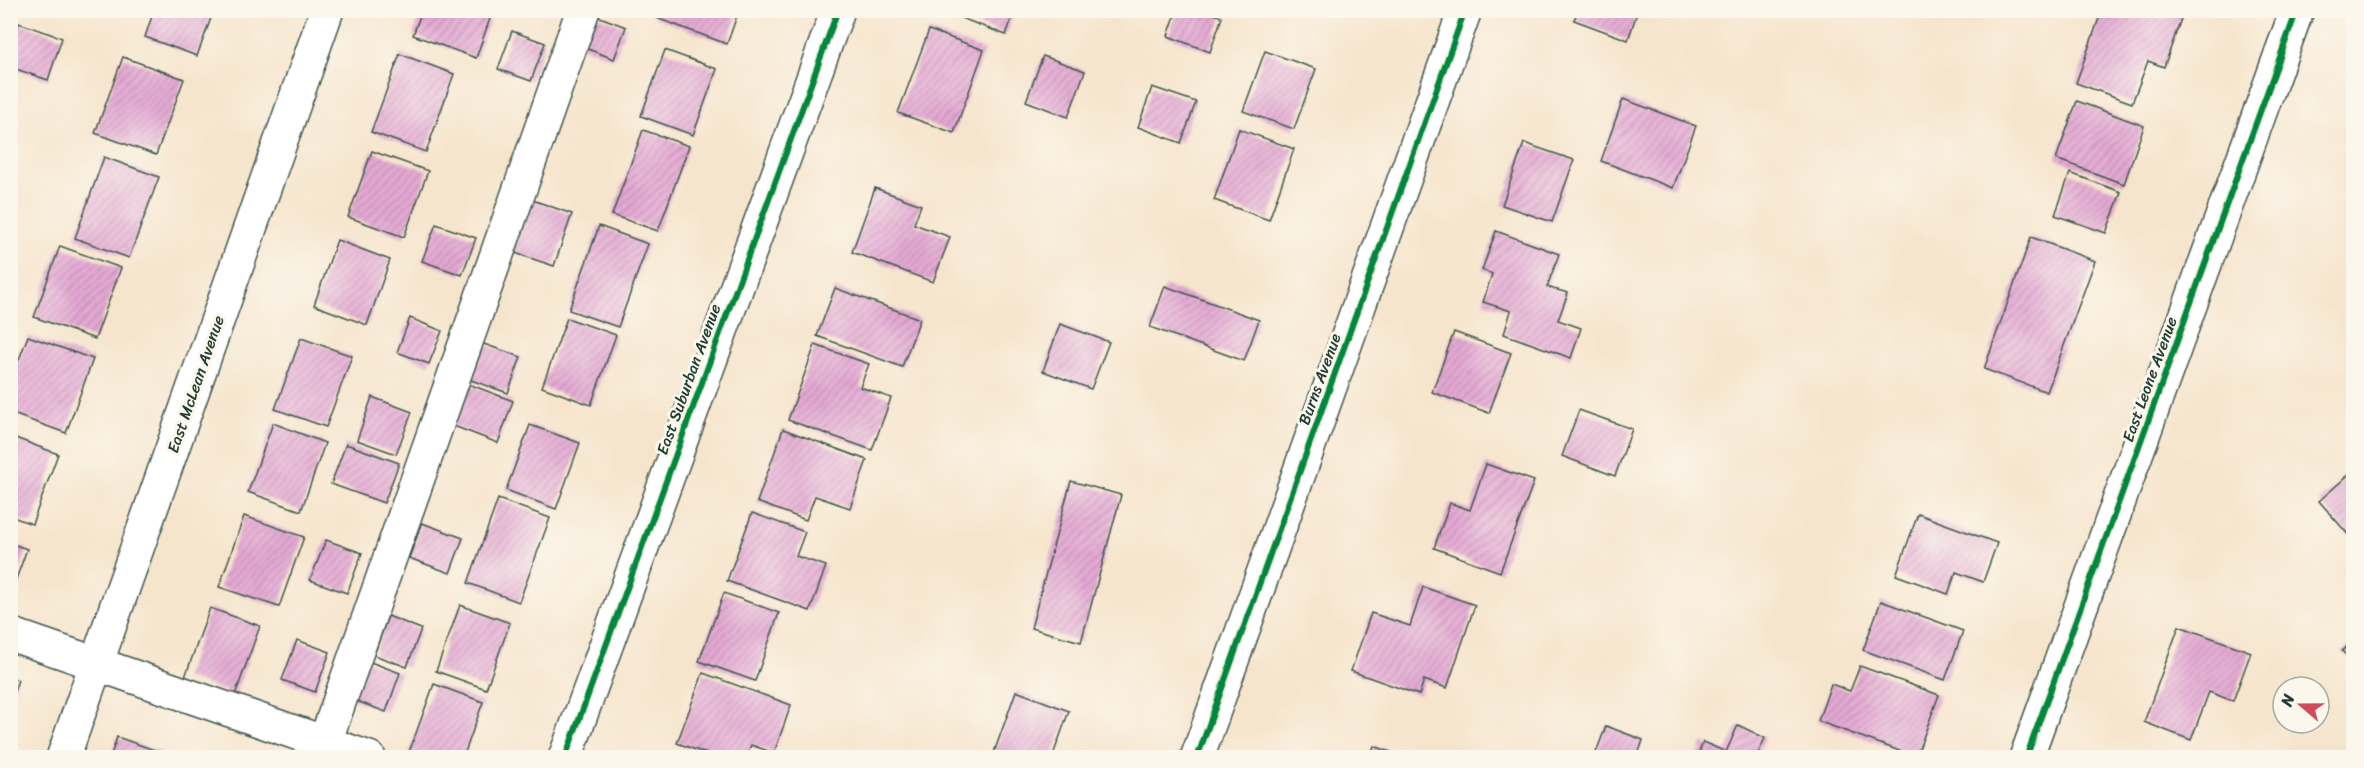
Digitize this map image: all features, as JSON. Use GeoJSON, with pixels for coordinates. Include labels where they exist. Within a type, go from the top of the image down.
{"type":"FeatureCollection","features":[{"type":"Feature","properties":{"kind":"street","name":"East McLean Avenue"},"geometry":{"type":"LineString","coordinates":[[63,758],[327,10]]}},
{"type":"Feature","properties":{"kind":"street"},"geometry":{"type":"LineString","coordinates":[[325,742],[583,10]]}},
{"type":"Feature","properties":{"kind":"street","name":"East Suburban Avenue"},"geometry":{"type":"LineString","coordinates":[[565,758],[838,10]]}},
{"type":"Feature","properties":{"kind":"street","name":"Burns Avenue"},"geometry":{"type":"LineString","coordinates":[[1197,758],[1465,10]]}},
{"type":"Feature","properties":{"kind":"street","name":"East Leone Avenue"},"geometry":{"type":"LineString","coordinates":[[2026,758],[2297,10]]}},
{"type":"Feature","properties":{"kind":"street"},"geometry":{"type":"LineString","coordinates":[[10,634],[369,758]]}},
{"type":"Feature","properties":{"kind":"building"},"geometry":{"type":"Polygon","coordinates":[[[154,10],[214,10],[197,56],[145,37],[154,10]]]}},
{"type":"Feature","properties":{"kind":"building"},"geometry":{"type":"Polygon","coordinates":[[[422,10],[493,10],[476,58],[413,35],[422,10]]]}},
{"type":"Feature","properties":{"kind":"building"},"geometry":{"type":"Polygon","coordinates":[[[657,10],[739,10],[727,44],[654,17],[657,10]]]}},
{"type":"Feature","properties":{"kind":"building"},"geometry":{"type":"Polygon","coordinates":[[[940,10],[1015,10],[1006,35],[940,10]]]}},
{"type":"Feature","properties":{"kind":"building"},"geometry":{"type":"Polygon","coordinates":[[[1177,10],[1204,10],[1222,17],[1210,52],[1168,36],[1177,10]]]}},
{"type":"Feature","properties":{"kind":"building"},"geometry":{"type":"Polygon","coordinates":[[[1578,10],[1638,10],[1628,40],[1574,20],[1578,10]]]}},
{"type":"Feature","properties":{"kind":"building"},"geometry":{"type":"Polygon","coordinates":[[[2102,10],[2184,10],[2164,67],[2148,61],[2132,103],[2076,83],[2102,10]]]}},
{"type":"Feature","properties":{"kind":"building"},"geometry":{"type":"Polygon","coordinates":[[[592,14],[626,27],[614,59],[580,46],[592,14]]]}},
{"type":"Feature","properties":{"kind":"building"},"geometry":{"type":"Polygon","coordinates":[[[19,23],[62,38],[48,80],[10,67],[10,47],[19,23]]]}},
{"type":"Feature","properties":{"kind":"building"},"geometry":{"type":"Polygon","coordinates":[[[929,30],[984,50],[954,133],[898,113],[929,30]]]}},
{"type":"Feature","properties":{"kind":"building"},"geometry":{"type":"Polygon","coordinates":[[[512,31],[545,43],[531,81],[498,69],[512,31]]]}},
{"type":"Feature","properties":{"kind":"building"},"geometry":{"type":"Polygon","coordinates":[[[665,50],[717,69],[693,135],[641,116],[665,50]]]}},
{"type":"Feature","properties":{"kind":"building"},"geometry":{"type":"Polygon","coordinates":[[[1265,51],[1316,69],[1294,129],[1243,111],[1265,51]]]}},
{"type":"Feature","properties":{"kind":"building"},"geometry":{"type":"Polygon","coordinates":[[[400,54],[454,74],[426,152],[371,132],[400,54]]]}},
{"type":"Feature","properties":{"kind":"building"},"geometry":{"type":"Polygon","coordinates":[[[1043,56],[1085,71],[1068,117],[1026,101],[1043,56]]]}},
{"type":"Feature","properties":{"kind":"building"},"geometry":{"type":"Polygon","coordinates":[[[123,57],[184,79],[156,155],[95,133],[123,57]]]}},
{"type":"Feature","properties":{"kind":"building"},"geometry":{"type":"Polygon","coordinates":[[[1152,87],[1196,102],[1181,143],[1138,127],[1152,87]]]}},
{"type":"Feature","properties":{"kind":"building"},"geometry":{"type":"Polygon","coordinates":[[[1623,99],[1696,126],[1673,188],[1601,161],[1623,99]]]}},
{"type":"Feature","properties":{"kind":"building"},"geometry":{"type":"Polygon","coordinates":[[[2077,101],[2144,126],[2124,184],[2056,159],[2077,101]]]}},
{"type":"Feature","properties":{"kind":"building"},"geometry":{"type":"Polygon","coordinates":[[[1239,129],[1294,149],[1269,220],[1214,200],[1239,129]]]}},
{"type":"Feature","properties":{"kind":"building"},"geometry":{"type":"Polygon","coordinates":[[[643,130],[689,146],[658,231],[612,215],[643,130]]]}},
{"type":"Feature","properties":{"kind":"building"},"geometry":{"type":"Polygon","coordinates":[[[1524,143],[1574,160],[1552,222],[1502,205],[1524,143]]]}},
{"type":"Feature","properties":{"kind":"building"},"geometry":{"type":"Polygon","coordinates":[[[372,151],[428,171],[404,237],[348,217],[372,151]]]}},
{"type":"Feature","properties":{"kind":"building"},"geometry":{"type":"Polygon","coordinates":[[[104,157],[159,177],[129,258],[75,238],[104,157]]]}},
{"type":"Feature","properties":{"kind":"building"},"geometry":{"type":"Polygon","coordinates":[[[2070,173],[2121,192],[2106,233],[2055,215],[2070,173]]]}},
{"type":"Feature","properties":{"kind":"building"},"geometry":{"type":"Polygon","coordinates":[[[875,188],[921,205],[914,224],[950,237],[933,282],[852,252],[875,188]]]}},
{"type":"Feature","properties":{"kind":"building"},"geometry":{"type":"Polygon","coordinates":[[[527,198],[572,214],[554,266],[509,251],[527,198]]]}},
{"type":"Feature","properties":{"kind":"building"},"geometry":{"type":"Polygon","coordinates":[[[436,224],[476,238],[462,275],[422,261],[436,224]]]}},
{"type":"Feature","properties":{"kind":"building"},"geometry":{"type":"Polygon","coordinates":[[[599,226],[648,244],[618,327],[569,310],[599,226]]]}},
{"type":"Feature","properties":{"kind":"building"},"geometry":{"type":"Polygon","coordinates":[[[1496,231],[1559,254],[1547,287],[1568,293],[1558,320],[1581,328],[1571,358],[1504,334],[1511,311],[1483,302],[1492,274],[1482,270],[1496,231]]]}},
{"type":"Feature","properties":{"kind":"building"},"geometry":{"type":"Polygon","coordinates":[[[2031,237],[2095,261],[2047,392],[1984,369],[2031,237]]]}},
{"type":"Feature","properties":{"kind":"building"},"geometry":{"type":"Polygon","coordinates":[[[337,240],[390,260],[367,325],[314,305],[337,240]]]}},
{"type":"Feature","properties":{"kind":"building"},"geometry":{"type":"Polygon","coordinates":[[[60,246],[121,268],[95,339],[34,317],[60,246]]]}},
{"type":"Feature","properties":{"kind":"building"},"geometry":{"type":"Polygon","coordinates":[[[1165,286],[1259,320],[1244,361],[1150,327],[1165,286]]]}},
{"type":"Feature","properties":{"kind":"building"},"geometry":{"type":"Polygon","coordinates":[[[835,288],[920,319],[902,367],[817,336],[835,288]]]}},
{"type":"Feature","properties":{"kind":"building"},"geometry":{"type":"Polygon","coordinates":[[[410,318],[442,331],[429,364],[397,352],[410,318]]]}},
{"type":"Feature","properties":{"kind":"building"},"geometry":{"type":"Polygon","coordinates":[[[567,318],[616,335],[591,405],[542,387],[567,318]]]}},
{"type":"Feature","properties":{"kind":"building"},"geometry":{"type":"Polygon","coordinates":[[[1060,324],[1109,342],[1091,389],[1043,371],[1060,324]]]}},
{"type":"Feature","properties":{"kind":"building"},"geometry":{"type":"Polygon","coordinates":[[[1454,332],[1511,353],[1489,413],[1432,392],[1454,332]]]}},
{"type":"Feature","properties":{"kind":"building"},"geometry":{"type":"Polygon","coordinates":[[[28,336],[93,359],[66,433],[10,413],[10,383],[28,336]]]}},
{"type":"Feature","properties":{"kind":"building"},"geometry":{"type":"Polygon","coordinates":[[[301,338],[352,356],[326,427],[275,409],[301,338]]]}},
{"type":"Feature","properties":{"kind":"building"},"geometry":{"type":"Polygon","coordinates":[[[481,343],[521,357],[508,393],[468,379],[481,343]]]}},
{"type":"Feature","properties":{"kind":"building"},"geometry":{"type":"Polygon","coordinates":[[[815,345],[869,364],[860,387],[891,398],[872,450],[788,420],[815,345]]]}},
{"type":"Feature","properties":{"kind":"building"},"geometry":{"type":"Polygon","coordinates":[[[466,383],[513,401],[498,443],[451,425],[466,383]]]}},
{"type":"Feature","properties":{"kind":"building"},"geometry":{"type":"Polygon","coordinates":[[[372,397],[412,412],[396,454],[357,440],[372,397]]]}},
{"type":"Feature","properties":{"kind":"building"},"geometry":{"type":"Polygon","coordinates":[[[1579,410],[1632,429],[1615,476],[1562,456],[1579,410]]]}},
{"type":"Feature","properties":{"kind":"building"},"geometry":{"type":"Polygon","coordinates":[[[273,423],[325,443],[301,511],[248,492],[273,423]]]}},
{"type":"Feature","properties":{"kind":"building"},"geometry":{"type":"Polygon","coordinates":[[[530,425],[580,443],[556,509],[506,490],[530,425]]]}},
{"type":"Feature","properties":{"kind":"building"},"geometry":{"type":"Polygon","coordinates":[[[783,429],[867,460],[850,508],[815,496],[806,520],[757,502],[783,429]]]}},
{"type":"Feature","properties":{"kind":"building"},"geometry":{"type":"Polygon","coordinates":[[[10,436],[58,454],[32,524],[10,516],[10,436]]]}},
{"type":"Feature","properties":{"kind":"building"},"geometry":{"type":"Polygon","coordinates":[[[346,444],[399,463],[384,503],[331,484],[346,444]]]}},
{"type":"Feature","properties":{"kind":"building"},"geometry":{"type":"Polygon","coordinates":[[[1486,464],[1534,481],[1500,572],[1434,548],[1450,503],[1470,510],[1486,464]]]}},
{"type":"Feature","properties":{"kind":"building"},"geometry":{"type":"Polygon","coordinates":[[[2354,470],[2354,538],[2352,539],[2319,501],[2354,470]]]}},
{"type":"Feature","properties":{"kind":"building"},"geometry":{"type":"Polygon","coordinates":[[[1071,481],[1121,495],[1081,642],[1031,628],[1071,481]]]}},
{"type":"Feature","properties":{"kind":"building"},"geometry":{"type":"Polygon","coordinates":[[[498,499],[550,518],[519,602],[468,583],[498,499]]]}},
{"type":"Feature","properties":{"kind":"building"},"geometry":{"type":"Polygon","coordinates":[[[752,513],[805,532],[796,556],[826,566],[810,611],[727,581],[752,513]]]}},
{"type":"Feature","properties":{"kind":"building"},"geometry":{"type":"Polygon","coordinates":[[[1918,514],[1997,543],[1983,582],[1956,572],[1948,594],[1896,575],[1918,514]]]}},
{"type":"Feature","properties":{"kind":"building"},"geometry":{"type":"Polygon","coordinates":[[[244,516],[304,537],[279,607],[219,587],[244,516]]]}},
{"type":"Feature","properties":{"kind":"building"},"geometry":{"type":"Polygon","coordinates":[[[422,523],[463,538],[450,573],[409,558],[422,523]]]}},
{"type":"Feature","properties":{"kind":"building"},"geometry":{"type":"Polygon","coordinates":[[[326,540],[362,553],[347,593],[310,580],[326,540]]]}},
{"type":"Feature","properties":{"kind":"building"},"geometry":{"type":"Polygon","coordinates":[[[10,543],[27,549],[11,593],[10,593],[10,543]]]}},
{"type":"Feature","properties":{"kind":"building"},"geometry":{"type":"Polygon","coordinates":[[[1423,587],[1475,605],[1447,688],[1424,680],[1419,695],[1351,671],[1371,613],[1410,626],[1423,587]]]}},
{"type":"Feature","properties":{"kind":"building"},"geometry":{"type":"Polygon","coordinates":[[[724,593],[779,613],[755,681],[699,661],[724,593]]]}},
{"type":"Feature","properties":{"kind":"building"},"geometry":{"type":"Polygon","coordinates":[[[1881,601],[1963,631],[1945,680],[1863,650],[1881,601]]]}},
{"type":"Feature","properties":{"kind":"building"},"geometry":{"type":"Polygon","coordinates":[[[460,605],[510,623],[486,689],[436,671],[460,605]]]}},
{"type":"Feature","properties":{"kind":"building"},"geometry":{"type":"Polygon","coordinates":[[[210,608],[260,626],[235,695],[185,677],[210,608]]]}},
{"type":"Feature","properties":{"kind":"building"},"geometry":{"type":"Polygon","coordinates":[[[388,616],[421,629],[407,667],[374,655],[388,616]]]}},
{"type":"Feature","properties":{"kind":"building"},"geometry":{"type":"Polygon","coordinates":[[[2179,626],[2251,652],[2233,701],[2209,692],[2191,740],[2144,722],[2179,626]]]}},
{"type":"Feature","properties":{"kind":"building"},"geometry":{"type":"Polygon","coordinates":[[[297,640],[330,652],[315,692],[282,680],[297,640]]]}},
{"type":"Feature","properties":{"kind":"building"},"geometry":{"type":"Polygon","coordinates":[[[2354,640],[2354,663],[2342,651],[2354,640]]]}},
{"type":"Feature","properties":{"kind":"building"},"geometry":{"type":"Polygon","coordinates":[[[365,660],[400,673],[386,712],[351,699],[365,660]]]}},
{"type":"Feature","properties":{"kind":"building"},"geometry":{"type":"Polygon","coordinates":[[[1860,666],[1939,695],[1916,757],[1818,721],[1831,684],[1850,691],[1860,666]]]}},
{"type":"Feature","properties":{"kind":"building"},"geometry":{"type":"Polygon","coordinates":[[[703,673],[791,705],[774,753],[751,745],[746,758],[718,758],[677,743],[703,673]]]}},
{"type":"Feature","properties":{"kind":"building"},"geometry":{"type":"Polygon","coordinates":[[[10,677],[18,680],[11,700],[10,700],[10,677]]]}},
{"type":"Feature","properties":{"kind":"building"},"geometry":{"type":"Polygon","coordinates":[[[434,684],[483,702],[463,758],[416,758],[408,755],[434,684]]]}},
{"type":"Feature","properties":{"kind":"building"},"geometry":{"type":"Polygon","coordinates":[[[1016,691],[1069,711],[1052,758],[992,758],[1016,691]]]}},
{"type":"Feature","properties":{"kind":"building"},"geometry":{"type":"Polygon","coordinates":[[[1738,725],[1765,738],[1756,758],[1697,758],[1703,742],[1726,752],[1738,725]]]}},
{"type":"Feature","properties":{"kind":"building"},"geometry":{"type":"Polygon","coordinates":[[[1606,726],[1643,740],[1637,758],[1594,758],[1606,726]]]}},
{"type":"Feature","properties":{"kind":"building"},"geometry":{"type":"Polygon","coordinates":[[[117,737],[163,753],[162,758],[110,758],[117,737]]]}},
{"type":"Feature","properties":{"kind":"building"},"geometry":{"type":"Polygon","coordinates":[[[1374,746],[1405,757],[1405,758],[1369,758],[1374,746]]]}},
{"type":"Feature","properties":{"kind":"cycle path"},"geometry":{"type":"LineString","coordinates":[[565,758],[838,10]]}},
{"type":"Feature","properties":{"kind":"cycle path"},"geometry":{"type":"LineString","coordinates":[[1197,758],[1465,10]]}},
{"type":"Feature","properties":{"kind":"cycle path"},"geometry":{"type":"LineString","coordinates":[[2026,758],[2297,10]]}}]}
